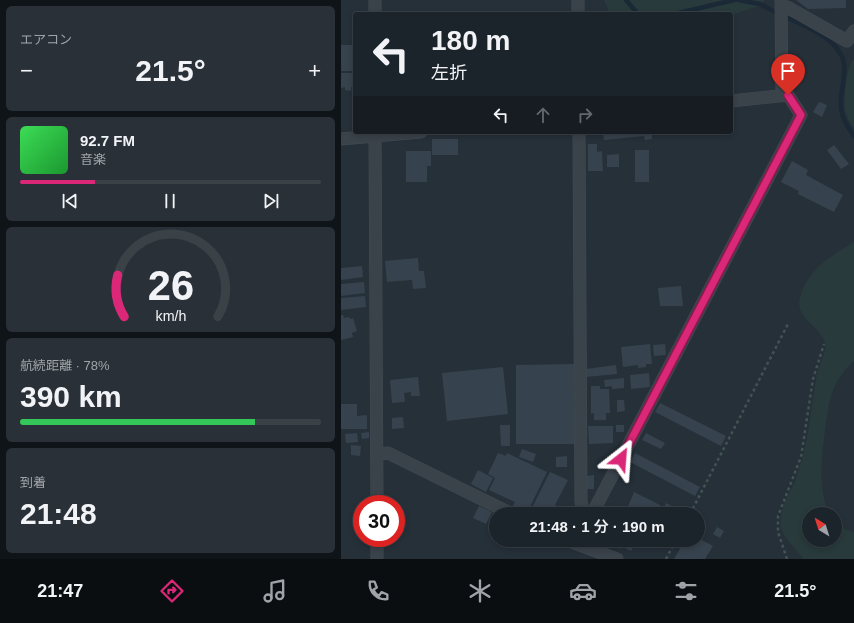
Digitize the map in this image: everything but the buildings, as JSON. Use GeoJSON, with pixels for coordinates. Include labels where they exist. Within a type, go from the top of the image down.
{"type":"FeatureCollection","features":[{"type":"Feature","properties":{"kind":"street"},"geometry":{"type":"LineString","coordinates":[[375,0],[375,12]]}},
{"type":"Feature","properties":{"kind":"street"},"geometry":{"type":"LineString","coordinates":[[578,0],[578,12]]}},
{"type":"Feature","properties":{"kind":"street"},"geometry":{"type":"LineString","coordinates":[[781,3],[847,41],[854,31]]}},
{"type":"Feature","properties":{"kind":"street"},"geometry":{"type":"LineString","coordinates":[[781,3],[781,95]]}},
{"type":"Feature","properties":{"kind":"street"},"geometry":{"type":"LineString","coordinates":[[596,507],[801,115],[788,95],[733,100]]}},
{"type":"Feature","properties":{"kind":"street"},"geometry":{"type":"LineString","coordinates":[[341,139],[375,134],[377,495]]}},
{"type":"Feature","properties":{"kind":"street"},"geometry":{"type":"LineString","coordinates":[[579,134],[581,502],[582,507]]}},
{"type":"Feature","properties":{"kind":"street"},"geometry":{"type":"LineString","coordinates":[[377,454],[388,453],[498,507]]}},
{"type":"Feature","properties":{"kind":"street"},"geometry":{"type":"LineString","coordinates":[[377,547],[377,559]]}},
{"type":"Feature","properties":{"kind":"street"},"geometry":{"type":"LineString","coordinates":[[588,547],[617,559]]}},
{"type":"Feature","properties":{"kind":"path"},"geometry":{"type":"LineString","coordinates":[[693,507],[789,322]]}},
{"type":"Feature","properties":{"kind":"path"},"geometry":{"type":"LineString","coordinates":[[787,559],[778,532],[778,516],[801,457],[813,379],[824,344]]}},
{"type":"Feature","properties":{"kind":"path"},"geometry":{"type":"LineString","coordinates":[[666,559],[672,547]]}},
{"type":"Feature","properties":{"kind":"shaded area"},"geometry":{"type":"Polygon","coordinates":[[[604,0],[764,0],[763,3],[756,7],[733,14],[733,12],[609,12],[604,0]]]}},
{"type":"Feature","properties":{"kind":"shaded area"},"geometry":{"type":"Polygon","coordinates":[[[854,59],[854,129],[846,114],[845,90],[849,68],[854,59]]]}},
{"type":"Feature","properties":{"kind":"shaded area"},"geometry":{"type":"Polygon","coordinates":[[[854,242],[854,361],[845,370],[832,392],[824,435],[821,469],[823,492],[826,507],[802,507],[802,547],[842,547],[842,528],[854,532],[854,559],[803,559],[784,536],[780,521],[785,503],[795,481],[803,456],[818,369],[825,351],[825,343],[822,337],[806,319],[799,305],[800,297],[809,279],[821,264],[854,242]]]}},
{"type":"Feature","properties":{"kind":"waterway"},"geometry":{"type":"LineString","coordinates":[[626,0],[636,12]]}},
{"type":"Feature","properties":{"kind":"waterway"},"geometry":{"type":"LineString","coordinates":[[683,12],[734,0]]}},
{"type":"Feature","properties":{"kind":"waterway"},"geometry":{"type":"LineString","coordinates":[[738,0],[760,4],[775,12]]}},
{"type":"Feature","properties":{"kind":"waterway"},"geometry":{"type":"LineString","coordinates":[[786,17],[823,36],[830,41],[840,53],[844,66],[841,101],[842,112],[846,123],[854,136]]}},
{"type":"Feature","properties":{"kind":"route"},"geometry":{"type":"LineString","coordinates":[[621,459],[801,115],[788,95]]}}]}
